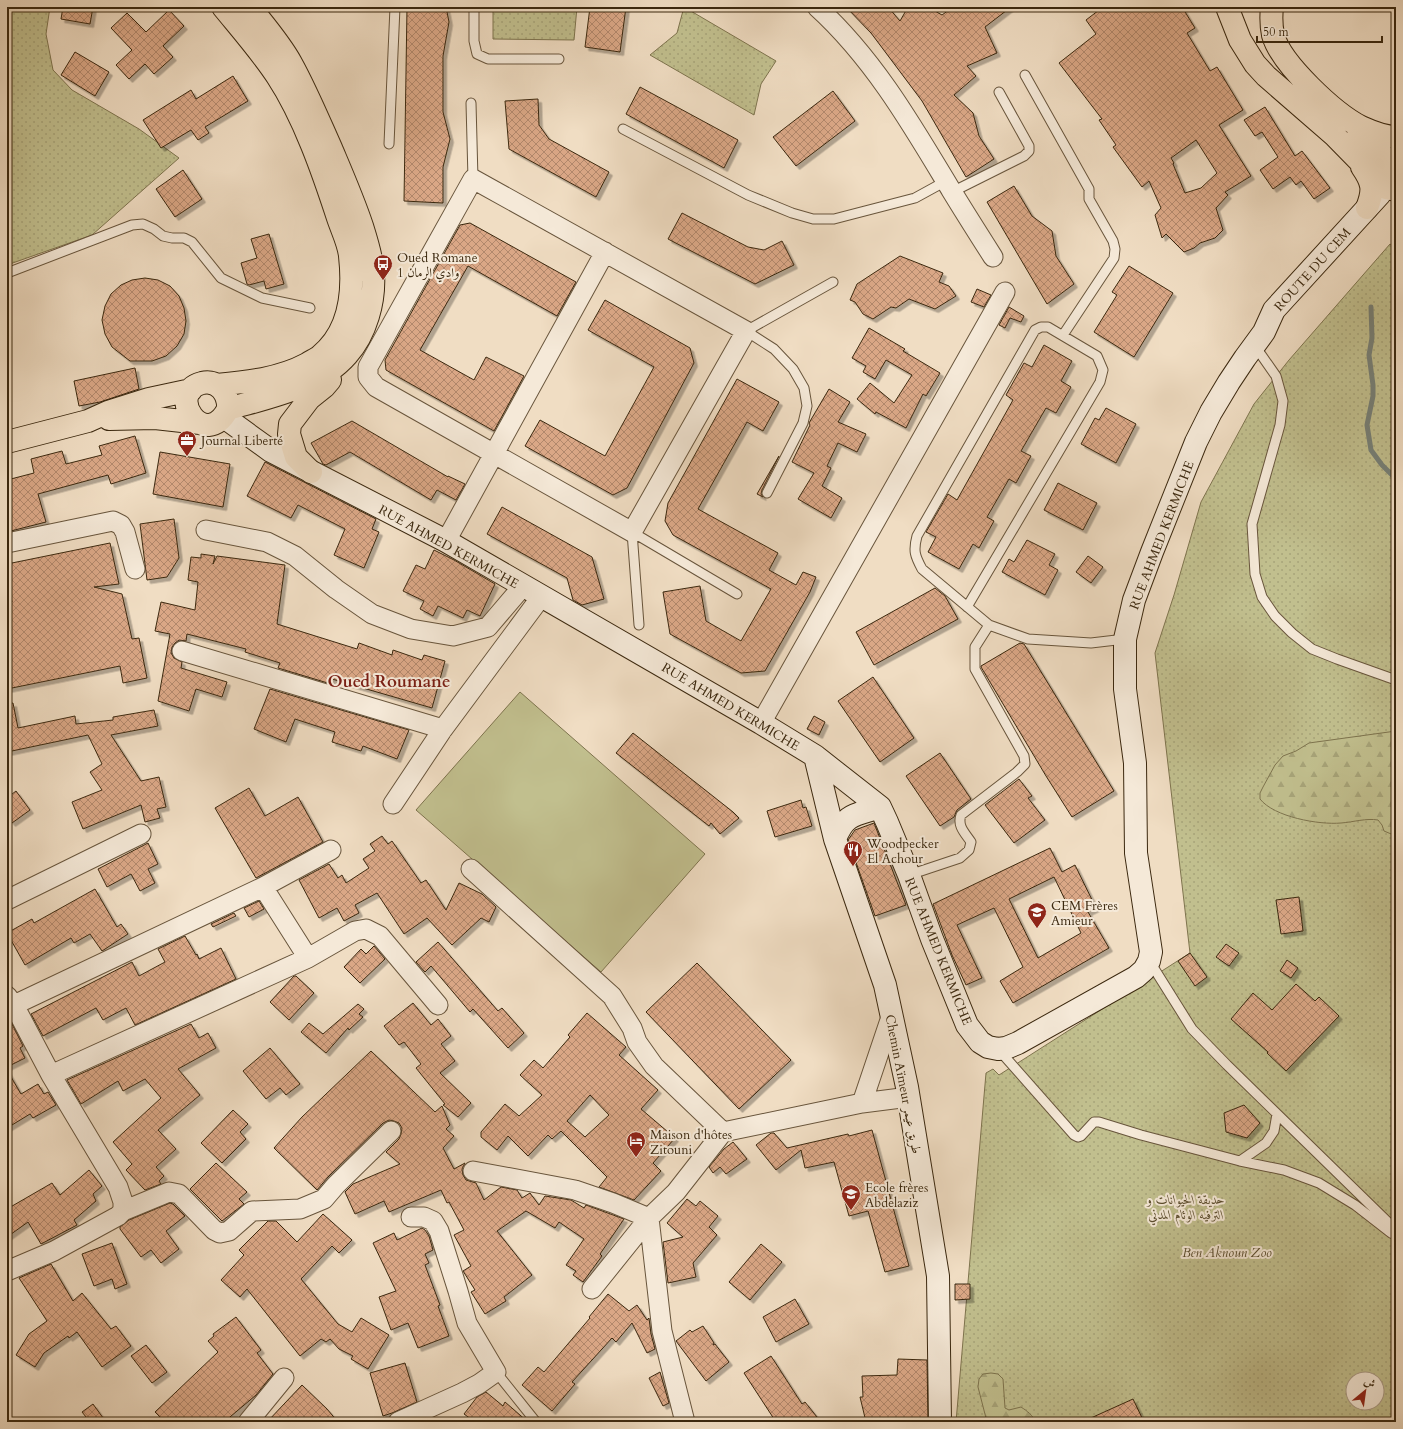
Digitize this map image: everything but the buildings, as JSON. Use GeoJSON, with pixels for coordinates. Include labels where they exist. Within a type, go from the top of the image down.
{"type":"FeatureCollection","features":[{"type":"Feature","properties":{"kind":"main road"},"geometry":{"type":"LineString","coordinates":[[216,385],[270,377],[296,370],[320,357],[336,338],[345,320],[351,297],[350,254],[332,199],[296,108],[277,76],[223,7]]}},
{"type":"Feature","properties":{"kind":"main road"},"geometry":{"type":"LineString","coordinates":[[88,421],[133,418],[178,420],[208,425],[217,422],[226,413],[305,385],[335,367],[348,355],[368,318],[373,295],[370,251],[350,191],[314,109],[294,69],[268,30],[250,7]]}},
{"type":"Feature","properties":{"kind":"main road"},"geometry":{"type":"LineString","coordinates":[[1227,7],[1240,40],[1255,64],[1266,76],[1394,186]]}},
{"type":"Feature","properties":{"kind":"main road"},"geometry":{"type":"LineString","coordinates":[[1272,7],[1271,20],[1273,35],[1280,52],[1295,72],[1381,152],[1391,164],[1394,186]]}},
{"type":"Feature","properties":{"kind":"main road"},"geometry":{"type":"LineString","coordinates":[[1337,111],[1367,130],[1389,137],[1396,137]]}},
{"type":"Feature","properties":{"kind":"main road"},"geometry":{"type":"LineString","coordinates":[[1335,136],[1359,164],[1371,181],[1372,197],[1367,208]]}},
{"type":"Feature","properties":{"kind":"main road","name":"ROUTE DU CEM"},"geometry":{"type":"LineString","coordinates":[[1259,339],[1274,310],[1367,208],[1394,186]]}},
{"type":"Feature","properties":{"kind":"main road","name":"ROUTE DU CEM"},"geometry":{"type":"LineString","coordinates":[[1259,339],[1288,313],[1394,186]]}},
{"type":"Feature","properties":{"kind":"main road","name":"RUE AHMED KERMICHE"},"geometry":{"type":"LineString","coordinates":[[1150,961],[1150,943],[1136,853],[1135,763],[1125,689],[1125,639],[1137,593],[1196,442],[1211,412],[1241,364],[1259,339]]}},
{"type":"Feature","properties":{"kind":"main road"},"geometry":{"type":"LineString","coordinates":[[311,472],[296,457],[289,434],[290,424],[309,399],[324,387],[331,378],[335,367]]}},
{"type":"Feature","properties":{"kind":"main road"},"geometry":{"type":"LineString","coordinates":[[200,423],[194,420],[187,409],[188,396],[191,390],[203,383],[216,385],[227,395],[229,402],[226,413]]}},
{"type":"Feature","properties":{"kind":"main road"},"geometry":{"type":"LineString","coordinates":[[7,442],[88,421],[108,412],[142,401],[191,390]]}},
{"type":"Feature","properties":{"kind":"main road","name":"RUE AHMED KERMICHE"},"geometry":{"type":"LineString","coordinates":[[226,413],[271,451],[446,541],[761,723],[815,756],[880,807],[909,875],[932,939],[967,1025],[980,1042],[988,1047],[998,1049]]}},
{"type":"Feature","properties":{"kind":"main road","name":"Chemin Aïmeur طريق عيمر"},"geometry":{"type":"LineString","coordinates":[[815,756],[835,839],[885,985],[909,1097],[938,1276],[940,1422]]}},
{"type":"Feature","properties":{"kind":"main road"},"geometry":{"type":"LineString","coordinates":[[835,839],[841,825],[846,819],[856,814],[880,807]]}},
{"type":"Feature","properties":{"kind":"main road"},"geometry":{"type":"LineString","coordinates":[[998,1049],[1006,1048],[1018,1043],[1136,977],[1144,970],[1150,961]]}},
{"type":"Feature","properties":{"kind":"street"},"geometry":{"type":"LineString","coordinates":[[817,7],[840,28],[863,54],[887,87],[931,155],[993,257]]}},
{"type":"Feature","properties":{"kind":"street"},"geometry":{"type":"LineString","coordinates":[[473,179],[605,252],[746,331],[632,532],[495,453],[376,387],[368,377],[368,367],[473,179]]}},
{"type":"Feature","properties":{"kind":"street"},"geometry":{"type":"LineString","coordinates":[[446,541],[605,252]]}},
{"type":"Feature","properties":{"kind":"street"},"geometry":{"type":"LineString","coordinates":[[761,723],[1005,292]]}},
{"type":"Feature","properties":{"kind":"street"},"geometry":{"type":"LineString","coordinates":[[7,543],[113,521],[121,525],[126,532],[135,569]]}},
{"type":"Feature","properties":{"kind":"street"},"geometry":{"type":"LineString","coordinates":[[206,530],[267,542],[295,556],[336,589],[372,614],[411,630],[452,636],[488,627],[532,591]]}},
{"type":"Feature","properties":{"kind":"street"},"geometry":{"type":"LineString","coordinates":[[393,804],[532,591]]}},
{"type":"Feature","properties":{"kind":"street"},"geometry":{"type":"LineString","coordinates":[[182,651],[443,729]]}},
{"type":"Feature","properties":{"kind":"street"},"geometry":{"type":"LineString","coordinates":[[7,900],[141,834]]}},
{"type":"Feature","properties":{"kind":"street"},"geometry":{"type":"LineString","coordinates":[[123,1211],[123,1202],[118,1187],[10,1001],[263,887],[331,850]]}},
{"type":"Feature","properties":{"kind":"street"},"geometry":{"type":"LineString","coordinates":[[471,869],[612,996],[632,1028],[637,1042],[654,1066],[723,1132]]}},
{"type":"Feature","properties":{"kind":"street"},"geometry":{"type":"LineString","coordinates":[[263,887],[308,958]]}},
{"type":"Feature","properties":{"kind":"street"},"geometry":{"type":"LineString","coordinates":[[52,1075],[308,958],[355,931],[366,928],[380,936],[438,1005]]}},
{"type":"Feature","properties":{"kind":"street"},"geometry":{"type":"LineString","coordinates":[[862,1103],[891,1017]]}},
{"type":"Feature","properties":{"kind":"street"},"geometry":{"type":"LineString","coordinates":[[592,1289],[649,1218],[676,1192],[723,1132],[862,1103],[909,1097]]}},
{"type":"Feature","properties":{"kind":"street"},"geometry":{"type":"LineString","coordinates":[[7,1271],[54,1251],[118,1216],[123,1211],[170,1192],[179,1194],[214,1230],[220,1234],[229,1231],[252,1211],[300,1208],[324,1199],[336,1185],[391,1131]]}},
{"type":"Feature","properties":{"kind":"street"},"geometry":{"type":"LineString","coordinates":[[473,1171],[574,1190],[613,1203],[649,1218]]}},
{"type":"Feature","properties":{"kind":"street"},"geometry":{"type":"LineString","coordinates":[[398,1422],[462,1393],[479,1384],[496,1372],[467,1323],[439,1231],[433,1221],[424,1217],[411,1217]]}},
{"type":"Feature","properties":{"kind":"street"},"geometry":{"type":"LineString","coordinates":[[649,1218],[662,1331],[685,1422]]}},
{"type":"Feature","properties":{"kind":"street"},"geometry":{"type":"LineString","coordinates":[[248,1422],[284,1378]]}},
{"type":"Feature","properties":{"kind":"lane"},"geometry":{"type":"LineString","coordinates":[[390,144],[395,7]]}},
{"type":"Feature","properties":{"kind":"lane"},"geometry":{"type":"LineString","coordinates":[[474,7],[474,41],[477,54],[488,59],[558,59]]}},
{"type":"Feature","properties":{"kind":"lane"},"geometry":{"type":"LineString","coordinates":[[1025,75],[1089,189],[1089,199],[1113,241],[1115,249],[1114,258],[1063,335]]}},
{"type":"Feature","properties":{"kind":"lane"},"geometry":{"type":"LineString","coordinates":[[623,128],[748,195],[792,213],[813,219],[834,219],[915,198],[1024,156],[1029,151],[1029,146],[999,92]]}},
{"type":"Feature","properties":{"kind":"lane"},"geometry":{"type":"LineString","coordinates":[[471,103],[473,179]]}},
{"type":"Feature","properties":{"kind":"lane"},"geometry":{"type":"LineString","coordinates":[[7,273],[132,225],[143,224],[154,229],[163,236],[184,238],[192,242],[221,278],[262,298],[310,308]]}},
{"type":"Feature","properties":{"kind":"lane"},"geometry":{"type":"LineString","coordinates":[[766,493],[803,423],[807,406],[804,388],[792,369],[774,349],[746,331],[833,282]]}},
{"type":"Feature","properties":{"kind":"lane"},"geometry":{"type":"LineString","coordinates":[[967,607],[1100,382],[1103,370],[1097,356],[1048,327],[1041,327],[1035,330],[917,536],[914,547],[916,558],[922,569],[988,625],[1028,638],[1091,643],[1125,639]]}},
{"type":"Feature","properties":{"kind":"lane"},"geometry":{"type":"LineString","coordinates":[[1259,339],[1276,376],[1283,401],[1280,425],[1252,524],[1255,574],[1262,597],[1275,616],[1292,633],[1312,648],[1337,659],[1396,680]]}},
{"type":"Feature","properties":{"kind":"lane"},"geometry":{"type":"LineString","coordinates":[[632,532],[737,594]]}},
{"type":"Feature","properties":{"kind":"lane"},"geometry":{"type":"LineString","coordinates":[[632,532],[639,625]]}},
{"type":"Feature","properties":{"kind":"lane"},"geometry":{"type":"LineString","coordinates":[[909,875],[960,858],[969,850],[971,842],[961,828],[959,821],[961,815],[1017,772],[1025,764],[1024,756],[975,668],[975,647],[988,625]]}},
{"type":"Feature","properties":{"kind":"lane"},"geometry":{"type":"LineString","coordinates":[[1150,961],[1192,1029],[1396,1230]]}},
{"type":"Feature","properties":{"kind":"lane"},"geometry":{"type":"LineString","coordinates":[[998,1049],[1074,1135],[1078,1137],[1081,1136],[1094,1122],[1099,1122],[1141,1135],[1240,1161],[1284,1170],[1319,1184],[1355,1205],[1391,1233],[1396,1235]]}},
{"type":"Feature","properties":{"kind":"lane"},"geometry":{"type":"LineString","coordinates":[[1240,1161],[1266,1143],[1274,1131],[1277,1114]]}},
{"type":"Feature","properties":{"kind":"lane"},"geometry":{"type":"LineString","coordinates":[[496,1372],[536,1422]]}},
{"type":"Feature","properties":{"kind":"green space"},"geometry":{"type":"Polygon","coordinates":[[[7,7],[50,7],[46,34],[53,70],[72,90],[139,129],[179,158],[92,235],[7,265],[7,7]]]}},
{"type":"Feature","properties":{"kind":"green space"},"geometry":{"type":"Polygon","coordinates":[[[493,7],[577,7],[574,40],[493,39],[493,7]]]}},
{"type":"Feature","properties":{"kind":"green space"},"geometry":{"type":"Polygon","coordinates":[[[684,7],[776,61],[761,84],[754,115],[650,55],[677,33],[684,7]]]}},
{"type":"Feature","properties":{"kind":"green space","name":"حديقة الحيوانات و الترفيه الوئام المدني"},"geometry":{"type":"Polygon","coordinates":[[[1390,244],[1396,248],[1396,1422],[956,1422],[986,1073],[993,1069],[999,1075],[1190,953],[1155,653],[1174,595],[1201,502],[1254,404],[1289,360],[1390,244]]]}},
{"type":"Feature","properties":{"kind":"green space"},"geometry":{"type":"Polygon","coordinates":[[[520,692],[705,854],[601,972],[416,810],[520,692]]]}},
{"type":"Feature","properties":{"kind":"green space"},"geometry":{"type":"Polygon","coordinates":[[[1396,731],[1396,836],[1384,831],[1378,820],[1369,819],[1341,823],[1321,823],[1309,821],[1275,811],[1260,799],[1260,793],[1275,765],[1283,756],[1296,751],[1309,743],[1396,731]]]}},
{"type":"Feature","properties":{"kind":"green space"},"geometry":{"type":"Polygon","coordinates":[[[983,1374],[998,1374],[1003,1379],[1005,1408],[1009,1410],[1021,1407],[1031,1415],[1035,1422],[987,1422],[978,1387],[979,1379],[983,1374]]]}},
{"type":"Feature","properties":{"kind":"waterway"},"geometry":{"type":"LineString","coordinates":[[1371,307],[1372,338],[1369,355],[1373,396],[1367,425],[1371,450],[1382,465],[1396,479]]}},
{"type":"Feature","properties":{"kind":"place","name":"Oued Romane 1 وادي الرمان"},"geometry":{"type":"Point","coordinates":[383,281]}},
{"type":"Feature","properties":{"kind":"place","name":"Journal Liberté"},"geometry":{"type":"Point","coordinates":[187,457]}},
{"type":"Feature","properties":{"kind":"place","name":"Woodpecker El Achour"},"geometry":{"type":"Point","coordinates":[853,867]}},
{"type":"Feature","properties":{"kind":"place","name":"CEM Frères Amieur"},"geometry":{"type":"Point","coordinates":[1037,929]}},
{"type":"Feature","properties":{"kind":"place","name":"Maison d'hôtes Zitouni"},"geometry":{"type":"Point","coordinates":[636,1158]}},
{"type":"Feature","properties":{"kind":"place","name":"Ecole frères Abdelaziz"},"geometry":{"type":"Point","coordinates":[851,1211]}},
{"type":"Feature","properties":{"kind":"district","name":"Oued Roumane"},"geometry":{"type":"Point","coordinates":[389,681]}},
{"type":"Feature","properties":{"kind":"park label","name":"Ben Aknoun Zoo"},"geometry":{"type":"Point","coordinates":[1227,1252]}}]}
